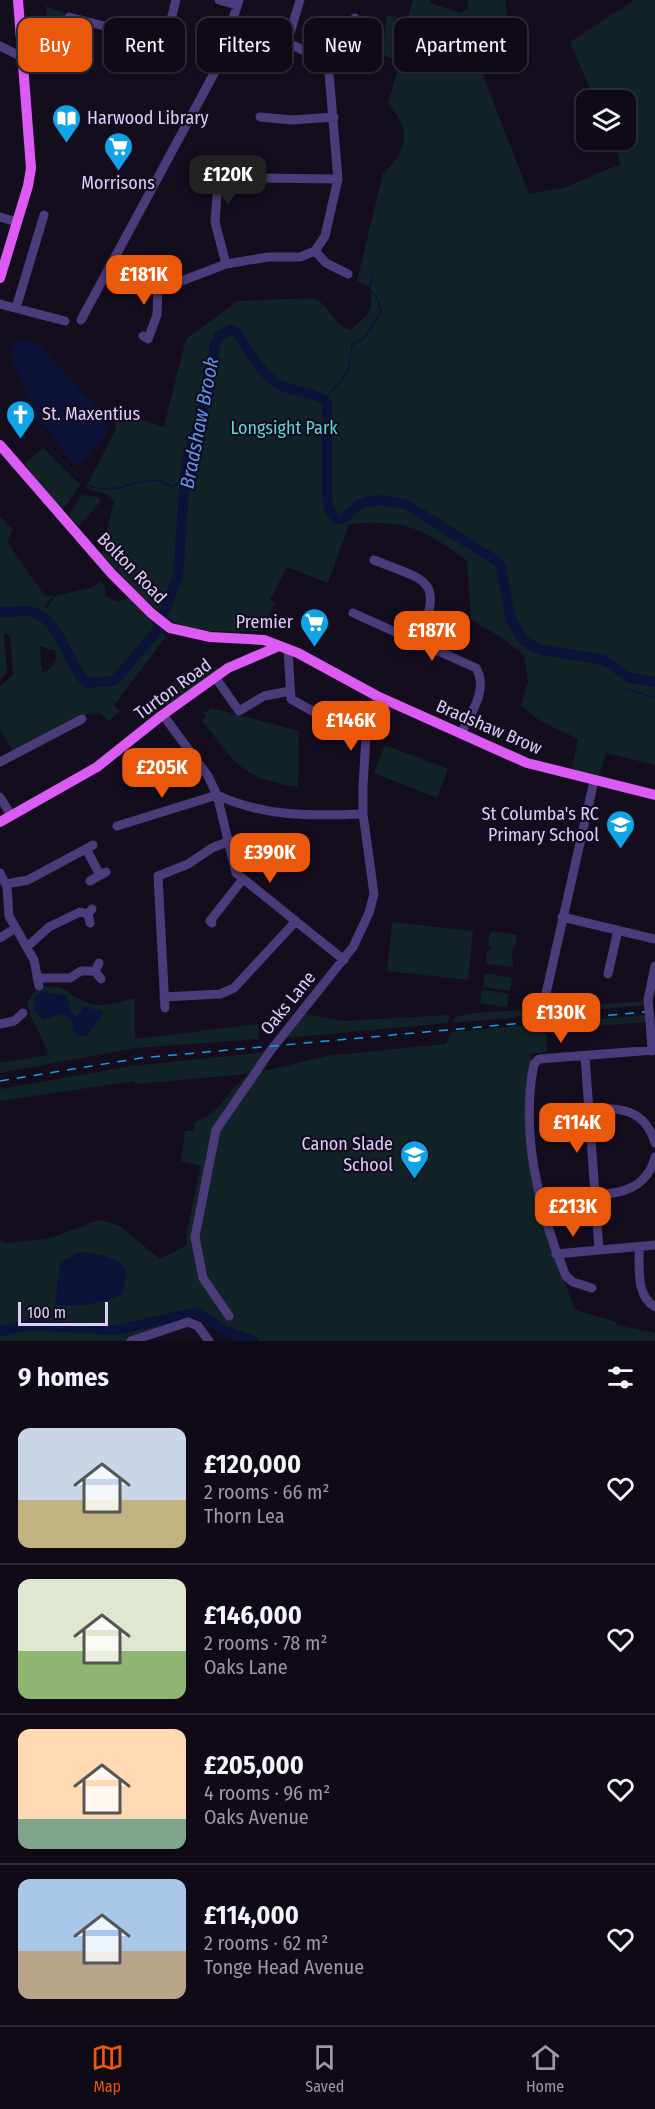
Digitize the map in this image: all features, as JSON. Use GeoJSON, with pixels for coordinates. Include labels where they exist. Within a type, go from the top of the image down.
{"type":"FeatureCollection","features":[{"type":"Feature","properties":{"kind":"main road"},"geometry":{"type":"LineString","coordinates":[[18,0],[19,18]]}},
{"type":"Feature","properties":{"kind":"main road"},"geometry":{"type":"LineString","coordinates":[[0,278],[31,168],[22,72]]}},
{"type":"Feature","properties":{"kind":"main road","name":"Bolton Road"},"geometry":{"type":"LineString","coordinates":[[0,445],[111,573],[151,613],[170,628],[210,637],[264,639],[283,648]]}},
{"type":"Feature","properties":{"kind":"main road","name":"Turton Road"},"geometry":{"type":"LineString","coordinates":[[0,822],[97,767],[163,715],[242,660],[283,648]]}},
{"type":"Feature","properties":{"kind":"main road","name":"Bradshaw Brow"},"geometry":{"type":"LineString","coordinates":[[283,648],[377,696],[527,763],[655,795]]}},
{"type":"Feature","properties":{"kind":"street"},"geometry":{"type":"LineString","coordinates":[[92,24],[150,39],[158,38],[166,31],[176,0]]}},
{"type":"Feature","properties":{"kind":"street"},"geometry":{"type":"LineString","coordinates":[[219,0],[238,3],[234,18]]}},
{"type":"Feature","properties":{"kind":"street"},"geometry":{"type":"LineString","coordinates":[[292,26],[300,0]]}},
{"type":"Feature","properties":{"kind":"street"},"geometry":{"type":"LineString","coordinates":[[0,46],[18,55]]}},
{"type":"Feature","properties":{"kind":"street"},"geometry":{"type":"LineString","coordinates":[[81,313],[109,267],[215,72]]}},
{"type":"Feature","properties":{"kind":"street"},"geometry":{"type":"LineString","coordinates":[[109,267],[145,286],[158,289],[175,285],[226,264],[268,257],[300,257],[315,251],[325,236],[338,179],[332,81],[329,72]]}},
{"type":"Feature","properties":{"kind":"street"},"geometry":{"type":"LineString","coordinates":[[260,116],[292,120],[334,117]]}},
{"type":"Feature","properties":{"kind":"street"},"geometry":{"type":"LineString","coordinates":[[215,170],[219,171],[215,222],[226,264]]}},
{"type":"Feature","properties":{"kind":"street"},"geometry":{"type":"LineString","coordinates":[[255,178],[338,179]]}},
{"type":"Feature","properties":{"kind":"street"},"geometry":{"type":"LineString","coordinates":[[16,308],[44,215]]}},
{"type":"Feature","properties":{"kind":"street"},"geometry":{"type":"LineString","coordinates":[[0,217],[17,222]]}},
{"type":"Feature","properties":{"kind":"street"},"geometry":{"type":"LineString","coordinates":[[315,251],[326,263],[348,274]]}},
{"type":"Feature","properties":{"kind":"street"},"geometry":{"type":"LineString","coordinates":[[143,336],[148,339],[155,322],[158,289]]}},
{"type":"Feature","properties":{"kind":"street"},"geometry":{"type":"LineString","coordinates":[[0,304],[65,321]]}},
{"type":"Feature","properties":{"kind":"street"},"geometry":{"type":"LineString","coordinates":[[374,560],[421,578],[428,586],[433,602],[419,642]]}},
{"type":"Feature","properties":{"kind":"street"},"geometry":{"type":"LineString","coordinates":[[353,613],[469,663],[479,673],[482,683],[480,694],[461,734]]}},
{"type":"Feature","properties":{"kind":"street"},"geometry":{"type":"LineString","coordinates":[[283,648],[290,691],[294,701],[330,721]]}},
{"type":"Feature","properties":{"kind":"street"},"geometry":{"type":"LineString","coordinates":[[215,677],[238,711],[264,696],[290,691]]}},
{"type":"Feature","properties":{"kind":"street","name":"Oaks Lane"},"geometry":{"type":"LineString","coordinates":[[229,1316],[203,1278],[195,1237],[216,1130],[271,1050],[344,960],[357,940],[374,898],[363,814],[366,737],[377,696]]}},
{"type":"Feature","properties":{"kind":"street"},"geometry":{"type":"LineString","coordinates":[[163,715],[207,776],[217,795],[234,870],[344,960]]}},
{"type":"Feature","properties":{"kind":"street"},"geometry":{"type":"LineString","coordinates":[[0,762],[82,719]]}},
{"type":"Feature","properties":{"kind":"street"},"geometry":{"type":"LineString","coordinates":[[545,998],[594,781]]}},
{"type":"Feature","properties":{"kind":"street"},"geometry":{"type":"LineString","coordinates":[[117,826],[217,795],[247,807],[282,815],[363,814]]}},
{"type":"Feature","properties":{"kind":"street"},"geometry":{"type":"LineString","coordinates":[[0,797],[11,815]]}},
{"type":"Feature","properties":{"kind":"street"},"geometry":{"type":"LineString","coordinates":[[165,1008],[158,876],[188,864],[212,848],[227,842]]}},
{"type":"Feature","properties":{"kind":"street"},"geometry":{"type":"LineString","coordinates":[[6,884],[28,880],[90,847],[103,874],[90,881]]}},
{"type":"Feature","properties":{"kind":"street"},"geometry":{"type":"LineString","coordinates":[[0,873],[6,884],[8,911],[14,929],[28,946],[38,982],[70,978],[81,971],[97,967],[101,979]]}},
{"type":"Feature","properties":{"kind":"street"},"geometry":{"type":"LineString","coordinates":[[212,923],[210,921],[243,879]]}},
{"type":"Feature","properties":{"kind":"street"},"geometry":{"type":"LineString","coordinates":[[28,946],[49,927],[80,912],[90,915]]}},
{"type":"Feature","properties":{"kind":"street"},"geometry":{"type":"LineString","coordinates":[[562,917],[655,939]]}},
{"type":"Feature","properties":{"kind":"street"},"geometry":{"type":"LineString","coordinates":[[164,996],[220,994],[234,988],[296,921]]}},
{"type":"Feature","properties":{"kind":"street"},"geometry":{"type":"LineString","coordinates":[[0,938],[14,929]]}},
{"type":"Feature","properties":{"kind":"street"},"geometry":{"type":"LineString","coordinates":[[608,974],[618,930]]}},
{"type":"Feature","properties":{"kind":"street"},"geometry":{"type":"LineString","coordinates":[[592,1288],[569,1279],[556,1254],[542,1207],[532,1135],[533,1068],[539,1059],[653,1050],[648,1000],[655,969]]}},
{"type":"Feature","properties":{"kind":"street"},"geometry":{"type":"LineString","coordinates":[[0,1024],[23,1018]]}},
{"type":"Feature","properties":{"kind":"street"},"geometry":{"type":"LineString","coordinates":[[585,1056],[587,1109],[599,1250]]}},
{"type":"Feature","properties":{"kind":"street"},"geometry":{"type":"LineString","coordinates":[[587,1109],[627,1109],[645,1122],[655,1143]]}},
{"type":"Feature","properties":{"kind":"street"},"geometry":{"type":"LineString","coordinates":[[594,1195],[629,1190],[647,1175],[655,1157]]}},
{"type":"Feature","properties":{"kind":"street"},"geometry":{"type":"LineString","coordinates":[[556,1254],[655,1245]]}},
{"type":"Feature","properties":{"kind":"street"},"geometry":{"type":"LineString","coordinates":[[639,1247],[641,1288],[646,1300],[655,1307]]}},
{"type":"Feature","properties":{"kind":"street"},"geometry":{"type":"LineString","coordinates":[[131,1341],[188,1322],[198,1326],[209,1341]]}},
{"type":"Feature","properties":{"kind":"green space","name":"Longsight Park"},"geometry":{"type":"Polygon","coordinates":[[[413,0],[430,0],[430,3],[461,13],[468,9],[468,0],[505,0],[508,18],[408,18],[413,0]]]}},
{"type":"Feature","properties":{"kind":"green space","name":"Longsight Park"},"geometry":{"type":"Polygon","coordinates":[[[634,0],[655,0],[655,765],[606,753],[599,776],[572,769],[578,739],[540,721],[521,706],[528,681],[524,655],[499,636],[471,620],[467,561],[425,533],[412,528],[385,523],[349,524],[328,583],[287,567],[270,600],[275,603],[261,631],[208,631],[178,623],[165,616],[142,597],[102,554],[114,500],[86,487],[116,429],[115,420],[119,413],[164,427],[186,339],[238,301],[314,298],[324,305],[340,324],[350,330],[368,312],[371,302],[370,287],[357,281],[383,173],[398,156],[404,134],[400,120],[388,104],[397,72],[482,72],[529,194],[563,188],[621,164],[616,150],[636,150],[636,90],[591,90],[570,42],[634,0]]]}},
{"type":"Feature","properties":{"kind":"green space"},"geometry":{"type":"Polygon","coordinates":[[[46,6],[65,13],[63,18],[47,18],[46,6]]]}},
{"type":"Feature","properties":{"kind":"green space","name":"Longsight Park"},"geometry":{"type":"Polygon","coordinates":[[[387,15],[399,18],[394,18],[394,59],[382,55],[387,15]]]}},
{"type":"Feature","properties":{"kind":"green space"},"geometry":{"type":"Polygon","coordinates":[[[43,448],[80,485],[62,511],[24,464],[43,448]]]}},
{"type":"Feature","properties":{"kind":"green space"},"geometry":{"type":"Polygon","coordinates":[[[81,495],[97,497],[101,501],[79,526],[69,515],[81,495]]]}},
{"type":"Feature","properties":{"kind":"green space"},"geometry":{"type":"Polygon","coordinates":[[[0,517],[13,529],[7,542],[45,596],[54,595],[44,607],[47,608],[55,596],[91,588],[100,581],[105,586],[106,597],[117,602],[129,598],[166,637],[114,705],[120,711],[109,721],[100,713],[81,716],[13,751],[0,729],[0,687],[13,674],[10,636],[4,633],[7,673],[0,680],[0,517]],[[40,646],[42,673],[50,669],[56,660],[55,651],[40,646]]]}},
{"type":"Feature","properties":{"kind":"green space"},"geometry":{"type":"Polygon","coordinates":[[[216,667],[220,670],[168,707],[160,696],[169,684],[216,667]]]}},
{"type":"Feature","properties":{"kind":"green space"},"geometry":{"type":"Polygon","coordinates":[[[212,708],[299,731],[298,787],[264,779],[241,767],[202,720],[206,717],[204,713],[212,708]]]}},
{"type":"Feature","properties":{"kind":"green space"},"geometry":{"type":"Polygon","coordinates":[[[385,745],[448,769],[437,798],[374,773],[385,745]]]}},
{"type":"Feature","properties":{"kind":"green space"},"geometry":{"type":"Polygon","coordinates":[[[392,922],[473,931],[468,980],[387,971],[392,922]]]}},
{"type":"Feature","properties":{"kind":"green space"},"geometry":{"type":"Polygon","coordinates":[[[490,932],[517,935],[515,949],[512,949],[513,967],[486,964],[487,951],[490,951],[491,946],[488,946],[490,932]]]}},
{"type":"Feature","properties":{"kind":"green space"},"geometry":{"type":"Polygon","coordinates":[[[485,973],[512,978],[510,991],[483,987],[485,973]]]}},
{"type":"Feature","properties":{"kind":"green space"},"geometry":{"type":"Polygon","coordinates":[[[44,986],[63,989],[76,998],[96,1005],[135,998],[135,1039],[258,1024],[259,1039],[135,1048],[0,1073],[0,1063],[48,1055],[27,1003],[35,991],[44,986]]]}},
{"type":"Feature","properties":{"kind":"green space"},"geometry":{"type":"Polygon","coordinates":[[[482,989],[509,994],[507,1007],[480,1003],[482,989]]]}},
{"type":"Feature","properties":{"kind":"green space"},"geometry":{"type":"Polygon","coordinates":[[[646,1001],[646,1005],[453,1023],[455,1017],[475,1013],[646,1001]]]}},
{"type":"Feature","properties":{"kind":"green space"},"geometry":{"type":"Polygon","coordinates":[[[306,1014],[343,1021],[450,1015],[448,1023],[285,1038],[306,1014]]]}},
{"type":"Feature","properties":{"kind":"green space"},"geometry":{"type":"Polygon","coordinates":[[[647,1015],[648,1022],[546,1030],[547,1052],[531,1054],[528,1113],[557,1262],[575,1310],[616,1322],[616,1325],[655,1333],[655,1341],[256,1341],[249,1339],[252,1341],[235,1341],[234,1334],[196,1313],[182,1316],[165,1330],[131,1341],[0,1341],[0,1332],[10,1329],[0,1330],[0,1240],[5,1243],[51,1238],[99,1220],[120,1226],[160,1259],[186,1246],[187,1230],[201,1166],[181,1161],[185,1131],[195,1131],[194,1122],[215,1110],[248,1074],[135,1084],[134,1081],[0,1101],[0,1089],[132,1066],[267,1052],[257,1073],[326,1056],[446,1044],[451,1032],[647,1015]]]}},
{"type":"Feature","properties":{"kind":"shaded area"},"geometry":{"type":"Polygon","coordinates":[[[19,340],[38,344],[104,415],[108,432],[79,464],[70,461],[53,434],[38,421],[11,356],[13,346],[19,340]]]}},
{"type":"Feature","properties":{"kind":"shaded area"},"geometry":{"type":"Polygon","coordinates":[[[42,992],[66,995],[71,1011],[77,1017],[84,1006],[103,1012],[88,1036],[75,1035],[72,1021],[63,1014],[43,1020],[35,1011],[34,997],[42,992]]]}},
{"type":"Feature","properties":{"kind":"shaded area"},"geometry":{"type":"Polygon","coordinates":[[[79,1252],[105,1256],[122,1265],[127,1270],[123,1294],[90,1304],[55,1305],[60,1263],[79,1252]]]}},
{"type":"Feature","properties":{"kind":"waterway"},"geometry":{"type":"LineString","coordinates":[[324,400],[348,372],[352,345],[365,337],[381,312],[378,300],[370,289],[372,275]]}},
{"type":"Feature","properties":{"kind":"waterway","name":"Bradshaw Brook"},"geometry":{"type":"LineString","coordinates":[[0,612],[29,611],[43,617],[58,634],[75,667],[87,683],[114,681],[157,631],[178,576],[186,462],[202,413],[215,345],[219,336],[231,330],[237,333],[259,365],[275,382],[281,386],[317,396],[327,404],[327,497],[329,509],[336,519],[343,518],[359,505],[370,501],[389,501],[407,505],[497,561],[501,568],[511,620],[524,641],[541,650],[604,660],[630,678],[655,682]]}},
{"type":"Feature","properties":{"kind":"waterway"},"geometry":{"type":"LineString","coordinates":[[0,374],[27,401],[50,449],[79,478]]}},
{"type":"Feature","properties":{"kind":"waterway"},"geometry":{"type":"LineString","coordinates":[[86,484],[105,489],[159,481],[172,487],[185,481]]}},
{"type":"Feature","properties":{"kind":"waterway"},"geometry":{"type":"LineString","coordinates":[[627,689],[655,698]]}},
{"type":"Feature","properties":{"kind":"waterway"},"geometry":{"type":"LineString","coordinates":[[0,1331],[29,1325],[118,1330],[196,1312],[225,1331],[254,1341]]}},
{"type":"Feature","properties":{"kind":"railway"},"geometry":{"type":"LineString","coordinates":[[0,1081],[141,1058],[655,1011]]}},
{"type":"Feature","properties":{"kind":"place","name":"Harwood Library"},"geometry":{"type":"Point","coordinates":[66,144]}},
{"type":"Feature","properties":{"kind":"place","name":"Morrisons"},"geometry":{"type":"Point","coordinates":[118,172]}},
{"type":"Feature","properties":{"kind":"place","name":"St. Maxentius"},"geometry":{"type":"Point","coordinates":[21,440]}},
{"type":"Feature","properties":{"kind":"place","name":"Premier"},"geometry":{"type":"Point","coordinates":[314,648]}},
{"type":"Feature","properties":{"kind":"place","name":"St Columba's RC Primary School"},"geometry":{"type":"Point","coordinates":[620,850]}},
{"type":"Feature","properties":{"kind":"place","name":"Canon Slade School"},"geometry":{"type":"Point","coordinates":[414,1180]}}]}
